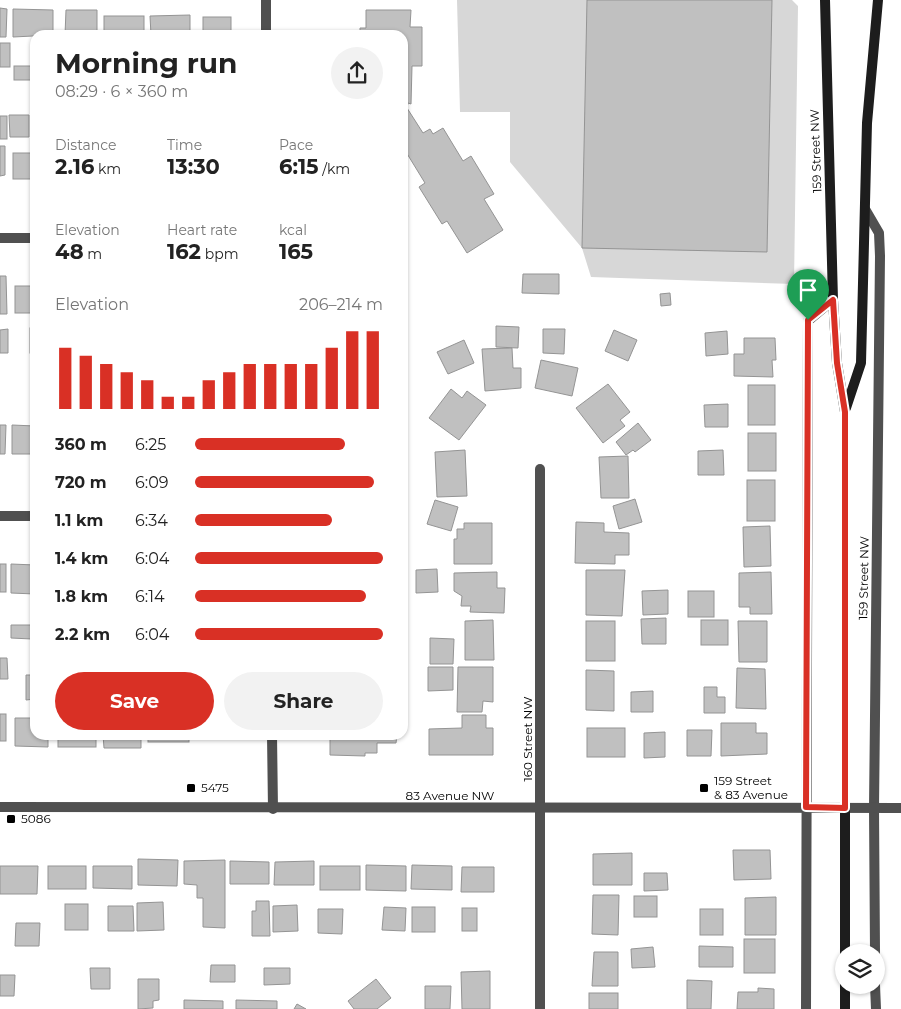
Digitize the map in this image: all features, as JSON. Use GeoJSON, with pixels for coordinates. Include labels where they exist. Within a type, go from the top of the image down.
{"type":"FeatureCollection","features":[{"type":"Feature","properties":{"kind":"main road","name":"159 Street NW"},"geometry":{"type":"LineString","coordinates":[[825,0],[833,300],[837,363],[845,412],[845,944]]}},
{"type":"Feature","properties":{"kind":"main road","name":"159 Street NW"},"geometry":{"type":"LineString","coordinates":[[845,412],[861,363],[867,123],[878,0]]}},
{"type":"Feature","properties":{"kind":"main road"},"geometry":{"type":"LineString","coordinates":[[845,994],[845,1009]]}},
{"type":"Feature","properties":{"kind":"street"},"geometry":{"type":"LineString","coordinates":[[266,0],[266,30]]}},
{"type":"Feature","properties":{"kind":"street","name":"159 Street NW"},"geometry":{"type":"LineString","coordinates":[[865,209],[879,233],[880,256],[874,808],[875,944]]}},
{"type":"Feature","properties":{"kind":"street"},"geometry":{"type":"LineString","coordinates":[[0,238],[30,238]]}},
{"type":"Feature","properties":{"kind":"street"},"geometry":{"type":"LineString","coordinates":[[806,1009],[808,320],[833,300]]}},
{"type":"Feature","properties":{"kind":"street","name":"160 Street NW"},"geometry":{"type":"LineString","coordinates":[[540,468],[540,1009]]}},
{"type":"Feature","properties":{"kind":"street"},"geometry":{"type":"LineString","coordinates":[[0,516],[30,516]]}},
{"type":"Feature","properties":{"kind":"street"},"geometry":{"type":"LineString","coordinates":[[272,740],[273,809]]}},
{"type":"Feature","properties":{"kind":"street","name":"83 Avenue NW"},"geometry":{"type":"LineString","coordinates":[[0,808],[901,808]]}},
{"type":"Feature","properties":{"kind":"street"},"geometry":{"type":"LineString","coordinates":[[876,994],[876,1009]]}},
{"type":"Feature","properties":{"kind":"shaded area"},"geometry":{"type":"Polygon","coordinates":[[[457,0],[792,0],[798,6],[794,284],[591,277],[582,248],[510,162],[510,112],[460,112],[457,0]]]}},
{"type":"Feature","properties":{"kind":"building"},"geometry":{"type":"Polygon","coordinates":[[[587,0],[772,0],[767,252],[582,248],[587,0]]]}},
{"type":"Feature","properties":{"kind":"building"},"geometry":{"type":"Polygon","coordinates":[[[0,8],[7,9],[6,37],[0,37],[0,8]]]}},
{"type":"Feature","properties":{"kind":"building"},"geometry":{"type":"Polygon","coordinates":[[[13,9],[53,10],[53,30],[30,30],[30,36],[13,37],[13,9]]]}},
{"type":"Feature","properties":{"kind":"building"},"geometry":{"type":"Polygon","coordinates":[[[66,10],[97,10],[97,30],[65,30],[66,10]]]}},
{"type":"Feature","properties":{"kind":"building"},"geometry":{"type":"Polygon","coordinates":[[[366,10],[411,10],[410,27],[422,27],[422,66],[412,66],[411,104],[408,103],[408,30],[360,30],[360,28],[366,28],[366,10]]]}},
{"type":"Feature","properties":{"kind":"building"},"geometry":{"type":"Polygon","coordinates":[[[190,15],[190,30],[151,30],[150,16],[190,15]]]}},
{"type":"Feature","properties":{"kind":"building"},"geometry":{"type":"Polygon","coordinates":[[[104,16],[144,16],[144,30],[104,30],[104,16]]]}},
{"type":"Feature","properties":{"kind":"building"},"geometry":{"type":"Polygon","coordinates":[[[203,17],[231,17],[231,30],[203,30],[203,17]]]}},
{"type":"Feature","properties":{"kind":"building"},"geometry":{"type":"Polygon","coordinates":[[[0,43],[10,43],[10,67],[0,67],[0,43]]]}},
{"type":"Feature","properties":{"kind":"building"},"geometry":{"type":"Polygon","coordinates":[[[14,66],[30,66],[30,80],[14,80],[14,66]]]}},
{"type":"Feature","properties":{"kind":"building"},"geometry":{"type":"Polygon","coordinates":[[[408,110],[423,133],[430,129],[433,134],[443,128],[463,161],[471,156],[494,194],[484,199],[503,230],[467,253],[447,221],[442,224],[419,187],[425,183],[408,155],[408,110]]]}},
{"type":"Feature","properties":{"kind":"building"},"geometry":{"type":"Polygon","coordinates":[[[9,115],[29,115],[29,137],[10,137],[9,115]]]}},
{"type":"Feature","properties":{"kind":"building"},"geometry":{"type":"Polygon","coordinates":[[[0,116],[7,116],[7,139],[0,139],[0,116]]]}},
{"type":"Feature","properties":{"kind":"building"},"geometry":{"type":"Polygon","coordinates":[[[0,146],[5,146],[5,175],[0,176],[0,146]]]}},
{"type":"Feature","properties":{"kind":"building"},"geometry":{"type":"Polygon","coordinates":[[[13,153],[30,153],[30,179],[13,179],[13,153]]]}},
{"type":"Feature","properties":{"kind":"building"},"geometry":{"type":"Polygon","coordinates":[[[523,274],[559,274],[559,294],[522,293],[523,274]]]}},
{"type":"Feature","properties":{"kind":"building"},"geometry":{"type":"Polygon","coordinates":[[[0,276],[6,276],[7,314],[0,314],[0,276]]]}},
{"type":"Feature","properties":{"kind":"building"},"geometry":{"type":"Polygon","coordinates":[[[15,286],[30,286],[30,313],[15,313],[15,286]]]}},
{"type":"Feature","properties":{"kind":"building"},"geometry":{"type":"Polygon","coordinates":[[[670,293],[671,305],[661,306],[660,294],[670,293]]]}},
{"type":"Feature","properties":{"kind":"building"},"geometry":{"type":"Polygon","coordinates":[[[496,326],[519,327],[518,348],[496,347],[496,326]]]}},
{"type":"Feature","properties":{"kind":"building"},"geometry":{"type":"Polygon","coordinates":[[[8,329],[8,353],[0,353],[0,330],[8,329]]]}},
{"type":"Feature","properties":{"kind":"building"},"geometry":{"type":"Polygon","coordinates":[[[543,329],[565,329],[564,354],[543,353],[543,329]]]}},
{"type":"Feature","properties":{"kind":"building"},"geometry":{"type":"Polygon","coordinates":[[[614,330],[637,340],[628,361],[605,351],[614,330]]]}},
{"type":"Feature","properties":{"kind":"building"},"geometry":{"type":"Polygon","coordinates":[[[727,331],[728,354],[706,356],[705,333],[727,331]]]}},
{"type":"Feature","properties":{"kind":"building"},"geometry":{"type":"Polygon","coordinates":[[[744,338],[775,338],[776,360],[772,360],[773,377],[734,376],[734,354],[744,354],[744,338]]]}},
{"type":"Feature","properties":{"kind":"building"},"geometry":{"type":"Polygon","coordinates":[[[464,340],[474,363],[448,374],[437,352],[464,340]]]}},
{"type":"Feature","properties":{"kind":"building"},"geometry":{"type":"Polygon","coordinates":[[[512,348],[513,368],[521,368],[521,388],[485,391],[482,349],[512,348]]]}},
{"type":"Feature","properties":{"kind":"building"},"geometry":{"type":"Polygon","coordinates":[[[541,360],[578,368],[572,396],[535,388],[541,360]]]}},
{"type":"Feature","properties":{"kind":"building"},"geometry":{"type":"Polygon","coordinates":[[[608,384],[630,412],[620,420],[625,426],[603,443],[576,408],[608,384]]]}},
{"type":"Feature","properties":{"kind":"building"},"geometry":{"type":"Polygon","coordinates":[[[748,385],[775,385],[775,425],[748,425],[748,385]]]}},
{"type":"Feature","properties":{"kind":"building"},"geometry":{"type":"Polygon","coordinates":[[[451,389],[462,398],[467,391],[486,405],[459,440],[429,418],[451,389]]]}},
{"type":"Feature","properties":{"kind":"building"},"geometry":{"type":"Polygon","coordinates":[[[728,404],[728,427],[705,427],[704,405],[728,404]]]}},
{"type":"Feature","properties":{"kind":"building"},"geometry":{"type":"Polygon","coordinates":[[[638,423],[651,440],[635,452],[633,450],[626,455],[616,442],[638,423]]]}},
{"type":"Feature","properties":{"kind":"building"},"geometry":{"type":"Polygon","coordinates":[[[0,425],[6,425],[5,454],[0,454],[0,425]]]}},
{"type":"Feature","properties":{"kind":"building"},"geometry":{"type":"Polygon","coordinates":[[[12,425],[30,426],[30,454],[12,454],[12,425]]]}},
{"type":"Feature","properties":{"kind":"building"},"geometry":{"type":"Polygon","coordinates":[[[748,433],[776,433],[776,471],[748,471],[748,433]]]}},
{"type":"Feature","properties":{"kind":"building"},"geometry":{"type":"Polygon","coordinates":[[[465,450],[467,496],[437,497],[435,452],[465,450]]]}},
{"type":"Feature","properties":{"kind":"building"},"geometry":{"type":"Polygon","coordinates":[[[723,450],[724,475],[698,475],[698,451],[723,450]]]}},
{"type":"Feature","properties":{"kind":"building"},"geometry":{"type":"Polygon","coordinates":[[[628,456],[629,498],[601,498],[599,457],[628,456]]]}},
{"type":"Feature","properties":{"kind":"building"},"geometry":{"type":"Polygon","coordinates":[[[747,480],[775,480],[775,521],[747,521],[747,480]]]}},
{"type":"Feature","properties":{"kind":"building"},"geometry":{"type":"Polygon","coordinates":[[[635,499],[642,522],[619,529],[613,506],[635,499]]]}},
{"type":"Feature","properties":{"kind":"building"},"geometry":{"type":"Polygon","coordinates":[[[435,500],[458,507],[451,531],[427,524],[435,500]]]}},
{"type":"Feature","properties":{"kind":"building"},"geometry":{"type":"Polygon","coordinates":[[[576,522],[604,523],[604,532],[629,533],[629,555],[615,555],[615,564],[575,563],[576,522]]]}},
{"type":"Feature","properties":{"kind":"building"},"geometry":{"type":"Polygon","coordinates":[[[464,523],[492,523],[492,564],[454,564],[454,539],[457,539],[457,529],[464,529],[464,523]]]}},
{"type":"Feature","properties":{"kind":"building"},"geometry":{"type":"Polygon","coordinates":[[[770,526],[771,566],[744,567],[743,527],[770,526]]]}},
{"type":"Feature","properties":{"kind":"building"},"geometry":{"type":"Polygon","coordinates":[[[0,564],[6,564],[6,592],[0,592],[0,564]]]}},
{"type":"Feature","properties":{"kind":"building"},"geometry":{"type":"Polygon","coordinates":[[[11,564],[30,565],[30,594],[11,593],[11,564]]]}},
{"type":"Feature","properties":{"kind":"building"},"geometry":{"type":"Polygon","coordinates":[[[437,569],[438,592],[416,593],[416,570],[437,569]]]}},
{"type":"Feature","properties":{"kind":"building"},"geometry":{"type":"Polygon","coordinates":[[[586,570],[625,570],[622,616],[586,615],[586,570]]]}},
{"type":"Feature","properties":{"kind":"building"},"geometry":{"type":"Polygon","coordinates":[[[497,572],[497,588],[505,588],[504,613],[470,612],[471,606],[461,606],[462,596],[454,591],[454,573],[497,572]]]}},
{"type":"Feature","properties":{"kind":"building"},"geometry":{"type":"Polygon","coordinates":[[[771,572],[772,614],[750,614],[750,607],[739,607],[739,573],[771,572]]]}},
{"type":"Feature","properties":{"kind":"building"},"geometry":{"type":"Polygon","coordinates":[[[668,590],[668,614],[643,615],[642,591],[668,590]]]}},
{"type":"Feature","properties":{"kind":"building"},"geometry":{"type":"Polygon","coordinates":[[[688,591],[714,591],[714,617],[688,617],[688,591]]]}},
{"type":"Feature","properties":{"kind":"building"},"geometry":{"type":"Polygon","coordinates":[[[666,618],[666,644],[642,644],[641,619],[666,618]]]}},
{"type":"Feature","properties":{"kind":"building"},"geometry":{"type":"Polygon","coordinates":[[[493,620],[494,660],[465,660],[465,621],[493,620]]]}},
{"type":"Feature","properties":{"kind":"building"},"geometry":{"type":"Polygon","coordinates":[[[701,620],[728,620],[728,645],[701,645],[701,620]]]}},
{"type":"Feature","properties":{"kind":"building"},"geometry":{"type":"Polygon","coordinates":[[[586,621],[615,621],[615,661],[586,661],[586,621]]]}},
{"type":"Feature","properties":{"kind":"building"},"geometry":{"type":"Polygon","coordinates":[[[738,621],[767,621],[767,662],[739,662],[738,621]]]}},
{"type":"Feature","properties":{"kind":"building"},"geometry":{"type":"Polygon","coordinates":[[[11,625],[30,625],[30,639],[11,638],[11,625]]]}},
{"type":"Feature","properties":{"kind":"building"},"geometry":{"type":"Polygon","coordinates":[[[430,638],[454,639],[453,664],[430,664],[430,638]]]}},
{"type":"Feature","properties":{"kind":"building"},"geometry":{"type":"Polygon","coordinates":[[[0,658],[7,658],[8,679],[0,679],[0,658]]]}},
{"type":"Feature","properties":{"kind":"building"},"geometry":{"type":"Polygon","coordinates":[[[428,667],[453,667],[453,690],[428,691],[428,667]]]}},
{"type":"Feature","properties":{"kind":"building"},"geometry":{"type":"Polygon","coordinates":[[[458,667],[493,667],[493,702],[483,701],[482,712],[457,712],[458,667]]]}},
{"type":"Feature","properties":{"kind":"building"},"geometry":{"type":"Polygon","coordinates":[[[737,668],[765,669],[766,709],[736,708],[737,668]]]}},
{"type":"Feature","properties":{"kind":"building"},"geometry":{"type":"Polygon","coordinates":[[[586,670],[614,671],[614,711],[586,710],[586,670]]]}},
{"type":"Feature","properties":{"kind":"building"},"geometry":{"type":"Polygon","coordinates":[[[26,675],[30,675],[30,700],[26,700],[26,675]]]}},
{"type":"Feature","properties":{"kind":"building"},"geometry":{"type":"Polygon","coordinates":[[[704,687],[717,687],[717,697],[725,697],[725,713],[704,713],[704,687]]]}},
{"type":"Feature","properties":{"kind":"building"},"geometry":{"type":"Polygon","coordinates":[[[653,691],[653,712],[631,712],[631,692],[653,691]]]}},
{"type":"Feature","properties":{"kind":"building"},"geometry":{"type":"Polygon","coordinates":[[[0,714],[6,714],[6,741],[0,741],[0,714]]]}},
{"type":"Feature","properties":{"kind":"building"},"geometry":{"type":"Polygon","coordinates":[[[462,715],[486,715],[486,728],[493,728],[493,755],[429,755],[429,729],[462,728],[462,715]]]}},
{"type":"Feature","properties":{"kind":"building"},"geometry":{"type":"Polygon","coordinates":[[[15,718],[30,718],[30,740],[48,740],[48,747],[15,746],[15,718]]]}},
{"type":"Feature","properties":{"kind":"building"},"geometry":{"type":"Polygon","coordinates":[[[721,723],[756,723],[756,733],[767,733],[767,754],[721,756],[721,723]]]}},
{"type":"Feature","properties":{"kind":"building"},"geometry":{"type":"Polygon","coordinates":[[[587,728],[625,728],[625,757],[587,757],[587,728]]]}},
{"type":"Feature","properties":{"kind":"building"},"geometry":{"type":"Polygon","coordinates":[[[687,730],[712,730],[711,756],[687,756],[687,730]]]}},
{"type":"Feature","properties":{"kind":"building"},"geometry":{"type":"Polygon","coordinates":[[[665,732],[665,757],[644,758],[644,733],[665,732]]]}},
{"type":"Feature","properties":{"kind":"building"},"geometry":{"type":"Polygon","coordinates":[[[58,740],[96,740],[96,747],[58,747],[58,740]]]}},
{"type":"Feature","properties":{"kind":"building"},"geometry":{"type":"Polygon","coordinates":[[[103,740],[141,740],[141,748],[104,748],[103,740]]]}},
{"type":"Feature","properties":{"kind":"building"},"geometry":{"type":"Polygon","coordinates":[[[148,740],[189,740],[189,742],[148,742],[148,740]]]}},
{"type":"Feature","properties":{"kind":"building"},"geometry":{"type":"Polygon","coordinates":[[[330,740],[396,740],[396,743],[377,743],[377,753],[365,753],[365,756],[330,755],[330,740]]]}},
{"type":"Feature","properties":{"kind":"building"},"geometry":{"type":"Polygon","coordinates":[[[733,850],[770,850],[771,879],[734,880],[733,850]]]}},
{"type":"Feature","properties":{"kind":"building"},"geometry":{"type":"Polygon","coordinates":[[[632,853],[632,885],[593,885],[593,854],[632,853]]]}},
{"type":"Feature","properties":{"kind":"building"},"geometry":{"type":"Polygon","coordinates":[[[138,859],[178,860],[177,886],[138,885],[138,859]]]}},
{"type":"Feature","properties":{"kind":"building"},"geometry":{"type":"Polygon","coordinates":[[[225,860],[225,928],[203,927],[203,898],[197,898],[197,885],[184,884],[184,861],[225,860]]]}},
{"type":"Feature","properties":{"kind":"building"},"geometry":{"type":"Polygon","coordinates":[[[230,861],[269,862],[269,884],[230,884],[230,861]]]}},
{"type":"Feature","properties":{"kind":"building"},"geometry":{"type":"Polygon","coordinates":[[[314,861],[314,885],[274,885],[275,862],[314,861]]]}},
{"type":"Feature","properties":{"kind":"building"},"geometry":{"type":"Polygon","coordinates":[[[366,865],[406,866],[406,891],[366,890],[366,865]]]}},
{"type":"Feature","properties":{"kind":"building"},"geometry":{"type":"Polygon","coordinates":[[[412,865],[452,866],[452,890],[411,889],[412,865]]]}},
{"type":"Feature","properties":{"kind":"building"},"geometry":{"type":"Polygon","coordinates":[[[0,866],[38,866],[37,894],[0,894],[0,866]]]}},
{"type":"Feature","properties":{"kind":"building"},"geometry":{"type":"Polygon","coordinates":[[[48,866],[86,866],[86,889],[48,889],[48,866]]]}},
{"type":"Feature","properties":{"kind":"building"},"geometry":{"type":"Polygon","coordinates":[[[93,866],[132,866],[132,889],[93,888],[93,866]]]}},
{"type":"Feature","properties":{"kind":"building"},"geometry":{"type":"Polygon","coordinates":[[[320,866],[360,866],[360,890],[320,890],[320,866]]]}},
{"type":"Feature","properties":{"kind":"building"},"geometry":{"type":"Polygon","coordinates":[[[462,867],[494,867],[494,892],[461,892],[462,867]]]}},
{"type":"Feature","properties":{"kind":"building"},"geometry":{"type":"Polygon","coordinates":[[[644,873],[667,873],[668,890],[644,891],[644,873]]]}},
{"type":"Feature","properties":{"kind":"building"},"geometry":{"type":"Polygon","coordinates":[[[593,895],[619,895],[618,935],[592,934],[593,895]]]}},
{"type":"Feature","properties":{"kind":"building"},"geometry":{"type":"Polygon","coordinates":[[[634,896],[657,896],[657,917],[634,917],[634,896]]]}},
{"type":"Feature","properties":{"kind":"building"},"geometry":{"type":"Polygon","coordinates":[[[776,897],[776,935],[745,935],[745,898],[776,897]]]}},
{"type":"Feature","properties":{"kind":"building"},"geometry":{"type":"Polygon","coordinates":[[[256,901],[269,901],[270,936],[252,936],[252,911],[256,911],[256,901]]]}},
{"type":"Feature","properties":{"kind":"building"},"geometry":{"type":"Polygon","coordinates":[[[163,902],[164,930],[137,931],[137,903],[163,902]]]}},
{"type":"Feature","properties":{"kind":"building"},"geometry":{"type":"Polygon","coordinates":[[[65,904],[88,904],[88,930],[65,930],[65,904]]]}},
{"type":"Feature","properties":{"kind":"building"},"geometry":{"type":"Polygon","coordinates":[[[297,905],[298,931],[273,932],[273,906],[297,905]]]}},
{"type":"Feature","properties":{"kind":"building"},"geometry":{"type":"Polygon","coordinates":[[[108,906],[133,906],[134,931],[108,931],[108,906]]]}},
{"type":"Feature","properties":{"kind":"building"},"geometry":{"type":"Polygon","coordinates":[[[384,907],[406,908],[405,931],[382,930],[384,907]]]}},
{"type":"Feature","properties":{"kind":"building"},"geometry":{"type":"Polygon","coordinates":[[[412,907],[435,907],[435,932],[412,932],[412,907]]]}},
{"type":"Feature","properties":{"kind":"building"},"geometry":{"type":"Polygon","coordinates":[[[462,908],[477,908],[477,931],[462,931],[462,908]]]}},
{"type":"Feature","properties":{"kind":"building"},"geometry":{"type":"Polygon","coordinates":[[[318,909],[343,909],[342,934],[318,933],[318,909]]]}},
{"type":"Feature","properties":{"kind":"building"},"geometry":{"type":"Polygon","coordinates":[[[700,909],[723,909],[723,935],[700,935],[700,909]]]}},
{"type":"Feature","properties":{"kind":"building"},"geometry":{"type":"Polygon","coordinates":[[[16,923],[40,923],[39,946],[15,946],[16,923]]]}},
{"type":"Feature","properties":{"kind":"building"},"geometry":{"type":"Polygon","coordinates":[[[744,939],[775,939],[775,973],[744,973],[744,939]]]}},
{"type":"Feature","properties":{"kind":"building"},"geometry":{"type":"Polygon","coordinates":[[[699,946],[733,947],[733,967],[699,967],[699,946]]]}},
{"type":"Feature","properties":{"kind":"building"},"geometry":{"type":"Polygon","coordinates":[[[653,947],[655,967],[632,968],[631,949],[653,947]]]}},
{"type":"Feature","properties":{"kind":"building"},"geometry":{"type":"Polygon","coordinates":[[[594,952],[618,952],[618,986],[592,986],[594,952]]]}},
{"type":"Feature","properties":{"kind":"building"},"geometry":{"type":"Polygon","coordinates":[[[211,965],[235,965],[235,982],[210,982],[211,965]]]}},
{"type":"Feature","properties":{"kind":"building"},"geometry":{"type":"Polygon","coordinates":[[[90,968],[110,968],[110,989],[91,989],[90,968]]]}},
{"type":"Feature","properties":{"kind":"building"},"geometry":{"type":"Polygon","coordinates":[[[264,968],[290,968],[290,984],[264,985],[264,968]]]}},
{"type":"Feature","properties":{"kind":"building"},"geometry":{"type":"Polygon","coordinates":[[[490,971],[490,1009],[462,1009],[461,972],[490,971]]]}},
{"type":"Feature","properties":{"kind":"building"},"geometry":{"type":"Polygon","coordinates":[[[0,975],[15,975],[14,996],[0,996],[0,975]]]}},
{"type":"Feature","properties":{"kind":"building"},"geometry":{"type":"Polygon","coordinates":[[[138,979],[159,979],[159,1000],[153,1001],[153,1008],[138,1009],[138,979]]]}},
{"type":"Feature","properties":{"kind":"building"},"geometry":{"type":"Polygon","coordinates":[[[376,979],[391,998],[377,1009],[354,1009],[348,1001],[376,979]]]}},
{"type":"Feature","properties":{"kind":"building"},"geometry":{"type":"Polygon","coordinates":[[[687,980],[712,981],[711,1009],[687,1009],[687,980]]]}},
{"type":"Feature","properties":{"kind":"building"},"geometry":{"type":"Polygon","coordinates":[[[425,986],[451,986],[450,1009],[425,1009],[425,986]]]}},
{"type":"Feature","properties":{"kind":"building"},"geometry":{"type":"Polygon","coordinates":[[[758,988],[774,989],[774,1009],[737,1009],[738,992],[758,992],[758,988]]]}},
{"type":"Feature","properties":{"kind":"building"},"geometry":{"type":"Polygon","coordinates":[[[589,993],[618,993],[618,1009],[589,1009],[589,993]]]}},
{"type":"Feature","properties":{"kind":"building"},"geometry":{"type":"Polygon","coordinates":[[[184,1000],[223,1001],[223,1009],[184,1009],[184,1000]]]}},
{"type":"Feature","properties":{"kind":"building"},"geometry":{"type":"Polygon","coordinates":[[[236,1000],[277,1001],[277,1009],[236,1009],[236,1000]]]}},
{"type":"Feature","properties":{"kind":"building"},"geometry":{"type":"Polygon","coordinates":[[[297,1004],[306,1009],[294,1009],[297,1004]]]}},
{"type":"Feature","properties":{"kind":"place","name":"5475"},"geometry":{"type":"Point","coordinates":[191,788]}},
{"type":"Feature","properties":{"kind":"place","name":"159 Street & 83 Avenue"},"geometry":{"type":"Point","coordinates":[704,788]}},
{"type":"Feature","properties":{"kind":"place","name":"5086"},"geometry":{"type":"Point","coordinates":[11,819]}},
{"type":"Feature","properties":{"kind":"route"},"geometry":{"type":"LineString","coordinates":[[833,300],[837,363],[845,412],[845,808],[806,807],[808,320],[833,300]]}}]}
